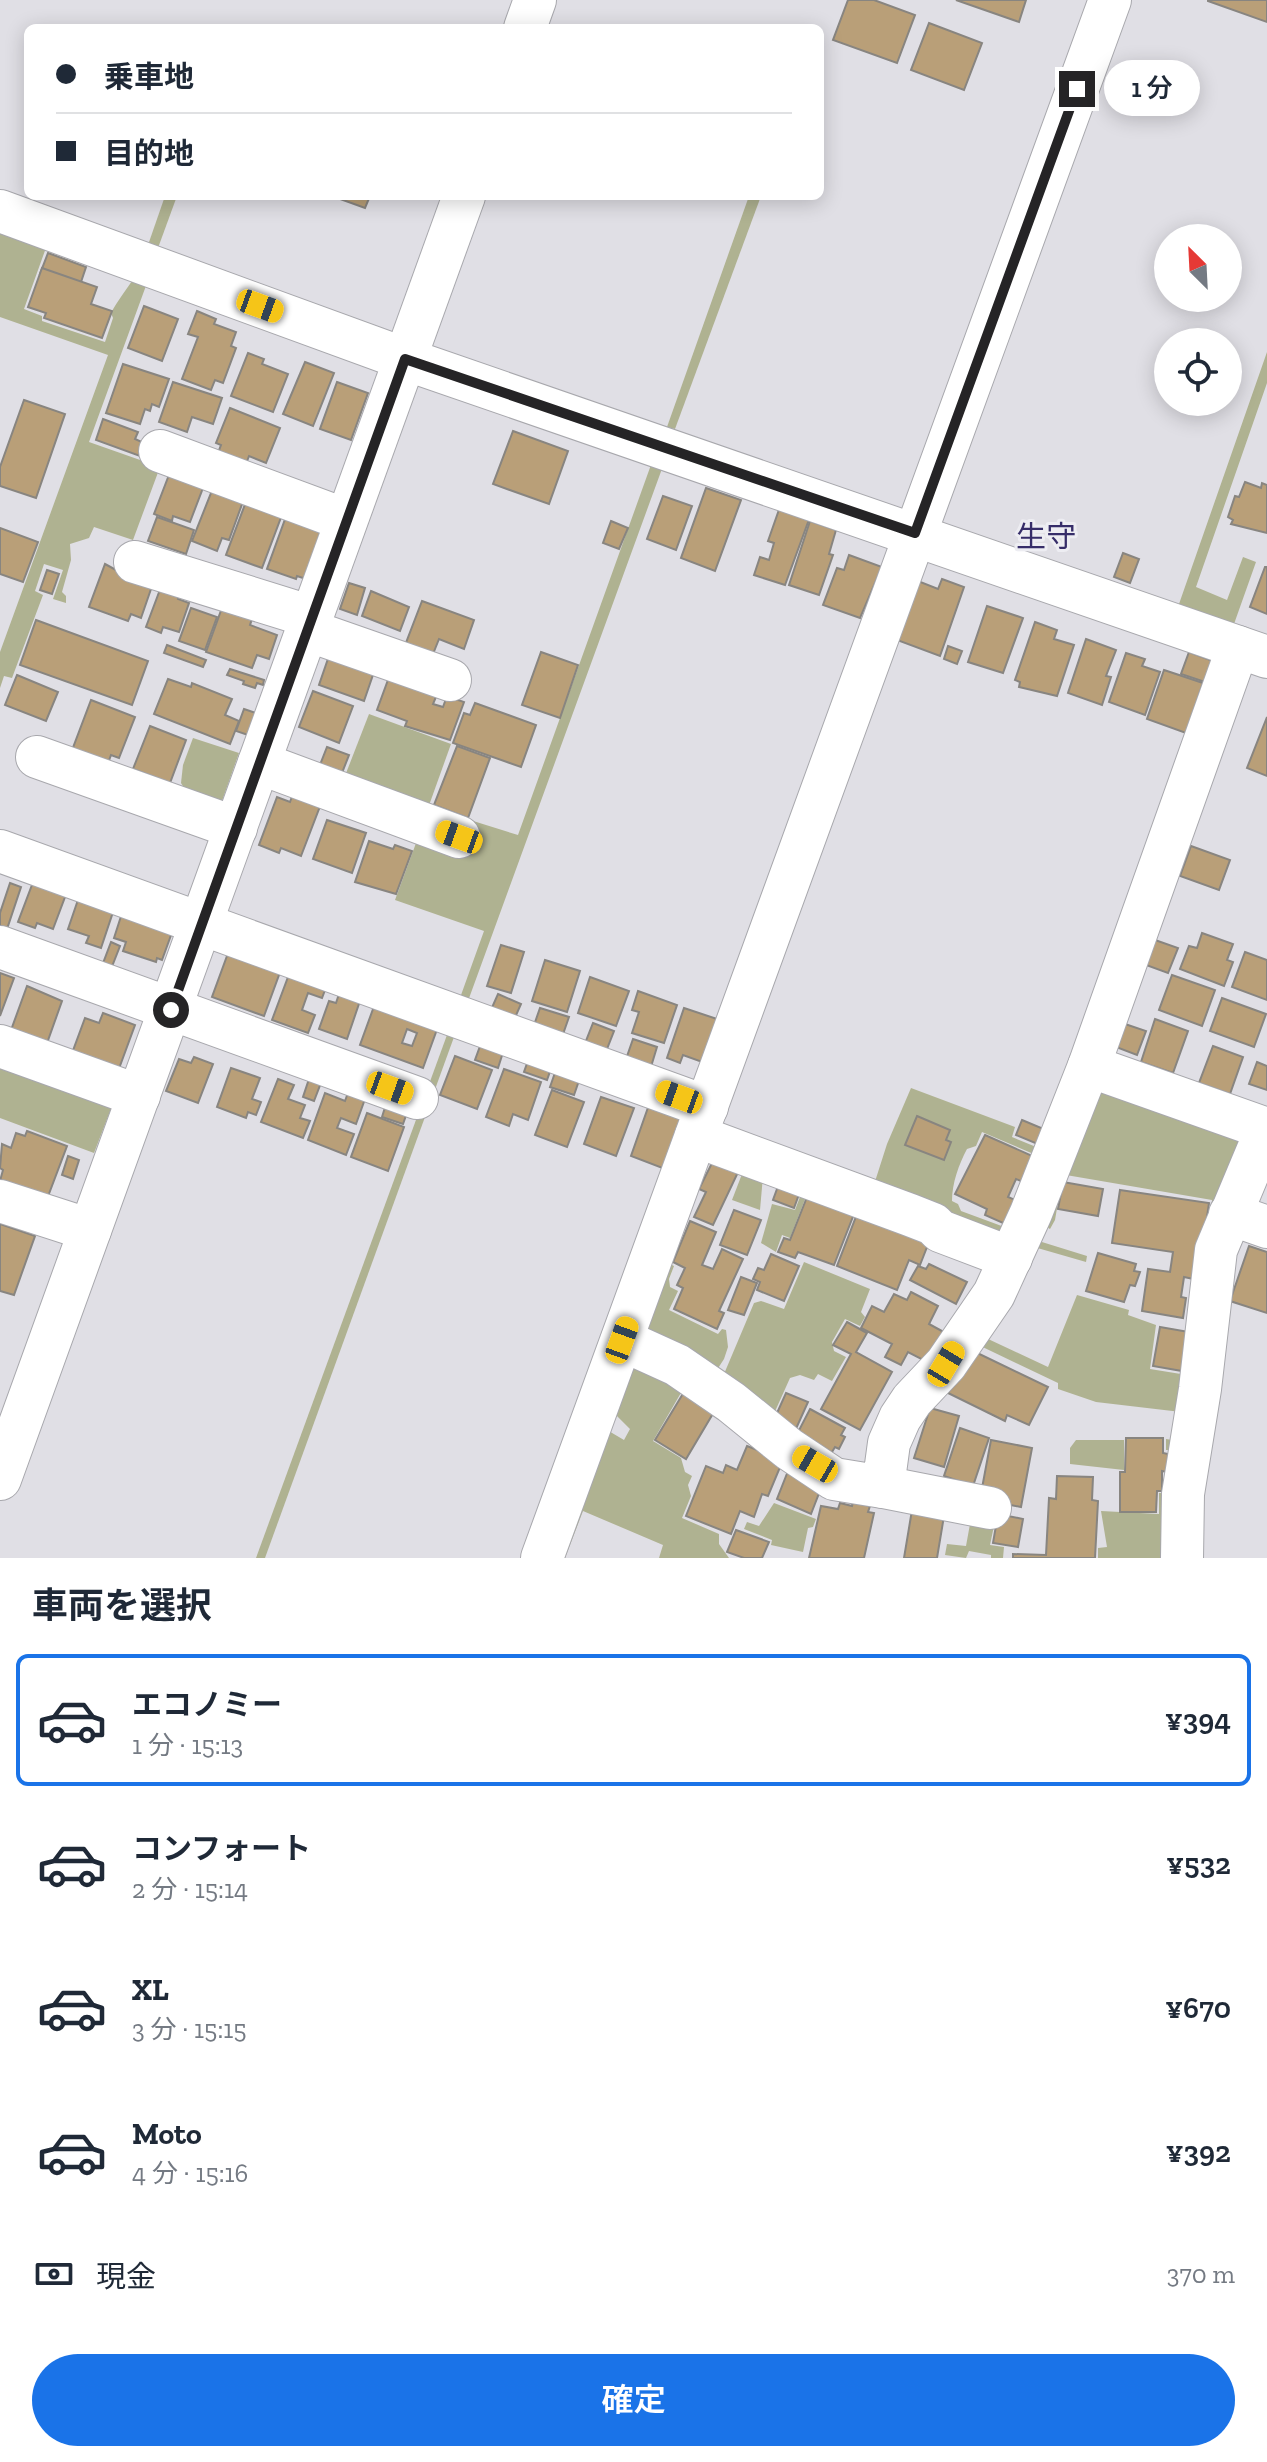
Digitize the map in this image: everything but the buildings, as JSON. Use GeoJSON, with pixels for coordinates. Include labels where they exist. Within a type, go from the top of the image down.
{"type":"FeatureCollection","features":[{"type":"Feature","properties":{"kind":"street"},"geometry":{"type":"LineString","coordinates":[[526,24],[535,0]]}},
{"type":"Feature","properties":{"kind":"street"},"geometry":{"type":"LineString","coordinates":[[542,1558],[1110,0]]}},
{"type":"Feature","properties":{"kind":"street"},"geometry":{"type":"LineString","coordinates":[[0,1479],[463,200]]}},
{"type":"Feature","properties":{"kind":"street"},"geometry":{"type":"LineString","coordinates":[[0,211],[405,359],[1252,652],[1011,1258],[994,1294],[946,1364],[912,1400],[900,1418],[889,1443],[883,1487]]}},
{"type":"Feature","properties":{"kind":"street"},"geometry":{"type":"LineString","coordinates":[[160,451],[346,520]]}},
{"type":"Feature","properties":{"kind":"street"},"geometry":{"type":"LineString","coordinates":[[135,562],[309,623],[450,680]]}},
{"type":"Feature","properties":{"kind":"street"},"geometry":{"type":"LineString","coordinates":[[37,757],[236,828]]}},
{"type":"Feature","properties":{"kind":"street"},"geometry":{"type":"LineString","coordinates":[[259,763],[459,837]]}},
{"type":"Feature","properties":{"kind":"street"},"geometry":{"type":"LineString","coordinates":[[0,851],[202,926],[701,1122],[933,1224],[940,1231],[1011,1258]]}},
{"type":"Feature","properties":{"kind":"street"},"geometry":{"type":"LineString","coordinates":[[0,947],[417,1098]]}},
{"type":"Feature","properties":{"kind":"street"},"geometry":{"type":"LineString","coordinates":[[0,1046],[139,1096]]}},
{"type":"Feature","properties":{"kind":"street"},"geometry":{"type":"LineString","coordinates":[[1089,1066],[1267,1129],[1248,1220],[1216,1250],[1200,1389],[1183,1494],[1182,1558]]}},
{"type":"Feature","properties":{"kind":"street"},"geometry":{"type":"LineString","coordinates":[[0,1201],[90,1230]]}},
{"type":"Feature","properties":{"kind":"street"},"geometry":{"type":"LineString","coordinates":[[622,1340],[677,1365],[834,1479],[990,1508]]}},
{"type":"Feature","properties":{"kind":"green space"},"geometry":{"type":"Polygon","coordinates":[[[164,200],[176,200],[158,248],[148,245],[164,200]]]}},
{"type":"Feature","properties":{"kind":"green space"},"geometry":{"type":"Polygon","coordinates":[[[748,200],[760,200],[675,429],[667,427],[748,200]]]}},
{"type":"Feature","properties":{"kind":"green space"},"geometry":{"type":"Polygon","coordinates":[[[0,228],[47,245],[24,309],[42,316],[42,321],[105,342],[113,318],[111,313],[134,278],[147,283],[89,442],[160,467],[133,540],[94,527],[89,538],[70,544],[71,560],[62,592],[66,603],[53,599],[63,570],[44,564],[35,591],[43,595],[12,678],[4,676],[0,688],[0,652],[108,355],[0,317],[0,228]]]}},
{"type":"Feature","properties":{"kind":"green space"},"geometry":{"type":"Polygon","coordinates":[[[1267,352],[1267,383],[1196,587],[1227,600],[1243,557],[1256,562],[1234,624],[1179,604],[1267,352]]]}},
{"type":"Feature","properties":{"kind":"green space"},"geometry":{"type":"Polygon","coordinates":[[[652,462],[663,466],[464,1012],[456,1009],[484,931],[395,900],[419,835],[470,820],[518,835],[652,462]]]}},
{"type":"Feature","properties":{"kind":"green space"},"geometry":{"type":"Polygon","coordinates":[[[369,714],[451,744],[427,811],[343,781],[369,714]]]}},
{"type":"Feature","properties":{"kind":"green space"},"geometry":{"type":"Polygon","coordinates":[[[193,738],[239,753],[222,801],[186,791],[181,783],[183,765],[193,738]]]}},
{"type":"Feature","properties":{"kind":"green space"},"geometry":{"type":"Polygon","coordinates":[[[451,1024],[458,1026],[265,1558],[256,1558],[451,1024]]]}},
{"type":"Feature","properties":{"kind":"green space"},"geometry":{"type":"Polygon","coordinates":[[[0,1059],[114,1101],[94,1153],[0,1118],[0,1059]]]}},
{"type":"Feature","properties":{"kind":"green space"},"geometry":{"type":"Polygon","coordinates":[[[1097,1084],[1252,1130],[1210,1222],[1212,1200],[1066,1175],[1062,1179],[1055,1220],[1050,1229],[1043,1224],[1097,1084]]]}},
{"type":"Feature","properties":{"kind":"green space"},"geometry":{"type":"Polygon","coordinates":[[[911,1088],[1015,1127],[1012,1137],[1046,1151],[1043,1158],[982,1132],[976,1146],[967,1149],[959,1167],[952,1201],[958,1204],[961,1211],[1007,1228],[1009,1249],[871,1194],[887,1144],[911,1088]]]}},
{"type":"Feature","properties":{"kind":"green space"},"geometry":{"type":"Polygon","coordinates":[[[747,1161],[763,1176],[760,1210],[732,1200],[747,1161]]]}},
{"type":"Feature","properties":{"kind":"green space"},"geometry":{"type":"Polygon","coordinates":[[[806,1181],[809,1189],[790,1238],[782,1235],[776,1252],[761,1243],[772,1204],[795,1210],[806,1181]]]}},
{"type":"Feature","properties":{"kind":"green space"},"geometry":{"type":"Polygon","coordinates":[[[1029,1238],[1087,1256],[1086,1262],[1034,1247],[986,1338],[1048,1367],[1077,1295],[1129,1310],[1128,1315],[1156,1325],[1150,1369],[1187,1375],[1181,1412],[1096,1402],[1058,1389],[1058,1383],[968,1340],[1029,1238]]]}},
{"type":"Feature","properties":{"kind":"green space"},"geometry":{"type":"Polygon","coordinates":[[[666,1262],[674,1266],[669,1279],[670,1287],[678,1291],[669,1310],[718,1334],[722,1329],[726,1330],[728,1347],[711,1379],[689,1379],[653,1441],[681,1458],[685,1472],[692,1476],[688,1485],[691,1496],[682,1518],[719,1534],[719,1544],[729,1558],[659,1558],[663,1545],[583,1511],[565,1558],[559,1558],[607,1430],[624,1440],[630,1429],[617,1416],[615,1407],[666,1262]]]}},
{"type":"Feature","properties":{"kind":"green space"},"geometry":{"type":"Polygon","coordinates":[[[804,1262],[870,1289],[861,1312],[865,1317],[860,1326],[845,1319],[832,1342],[834,1351],[846,1357],[832,1381],[818,1374],[814,1380],[800,1375],[790,1378],[768,1427],[724,1374],[754,1303],[761,1301],[784,1309],[804,1262]]]}},
{"type":"Feature","properties":{"kind":"green space"},"geometry":{"type":"Polygon","coordinates":[[[1166,1439],[1178,1441],[1172,1558],[1098,1558],[1098,1548],[1107,1547],[1101,1511],[1159,1514],[1159,1493],[1164,1493],[1165,1475],[1169,1475],[1170,1450],[1166,1450],[1166,1439]]]}},
{"type":"Feature","properties":{"kind":"green space"},"geometry":{"type":"Polygon","coordinates":[[[1076,1440],[1124,1440],[1124,1470],[1070,1464],[1070,1448],[1076,1440]]]}},
{"type":"Feature","properties":{"kind":"green space"},"geometry":{"type":"Polygon","coordinates":[[[774,1503],[816,1519],[813,1527],[808,1528],[803,1552],[771,1545],[772,1540],[744,1529],[747,1522],[759,1526],[774,1503]]]}},
{"type":"Feature","properties":{"kind":"green space"},"geometry":{"type":"Polygon","coordinates":[[[972,1513],[995,1521],[990,1545],[1004,1547],[1003,1558],[991,1558],[991,1555],[969,1551],[966,1558],[945,1555],[947,1544],[966,1546],[972,1513]]]}},
{"type":"Feature","properties":{"kind":"district","name":"生守"},"geometry":{"type":"Point","coordinates":[1046,537]}},
{"type":"Feature","properties":{"kind":"route"},"geometry":{"type":"LineString","coordinates":[[171,1010],[405,359],[915,533],[1077,89]]}}]}
